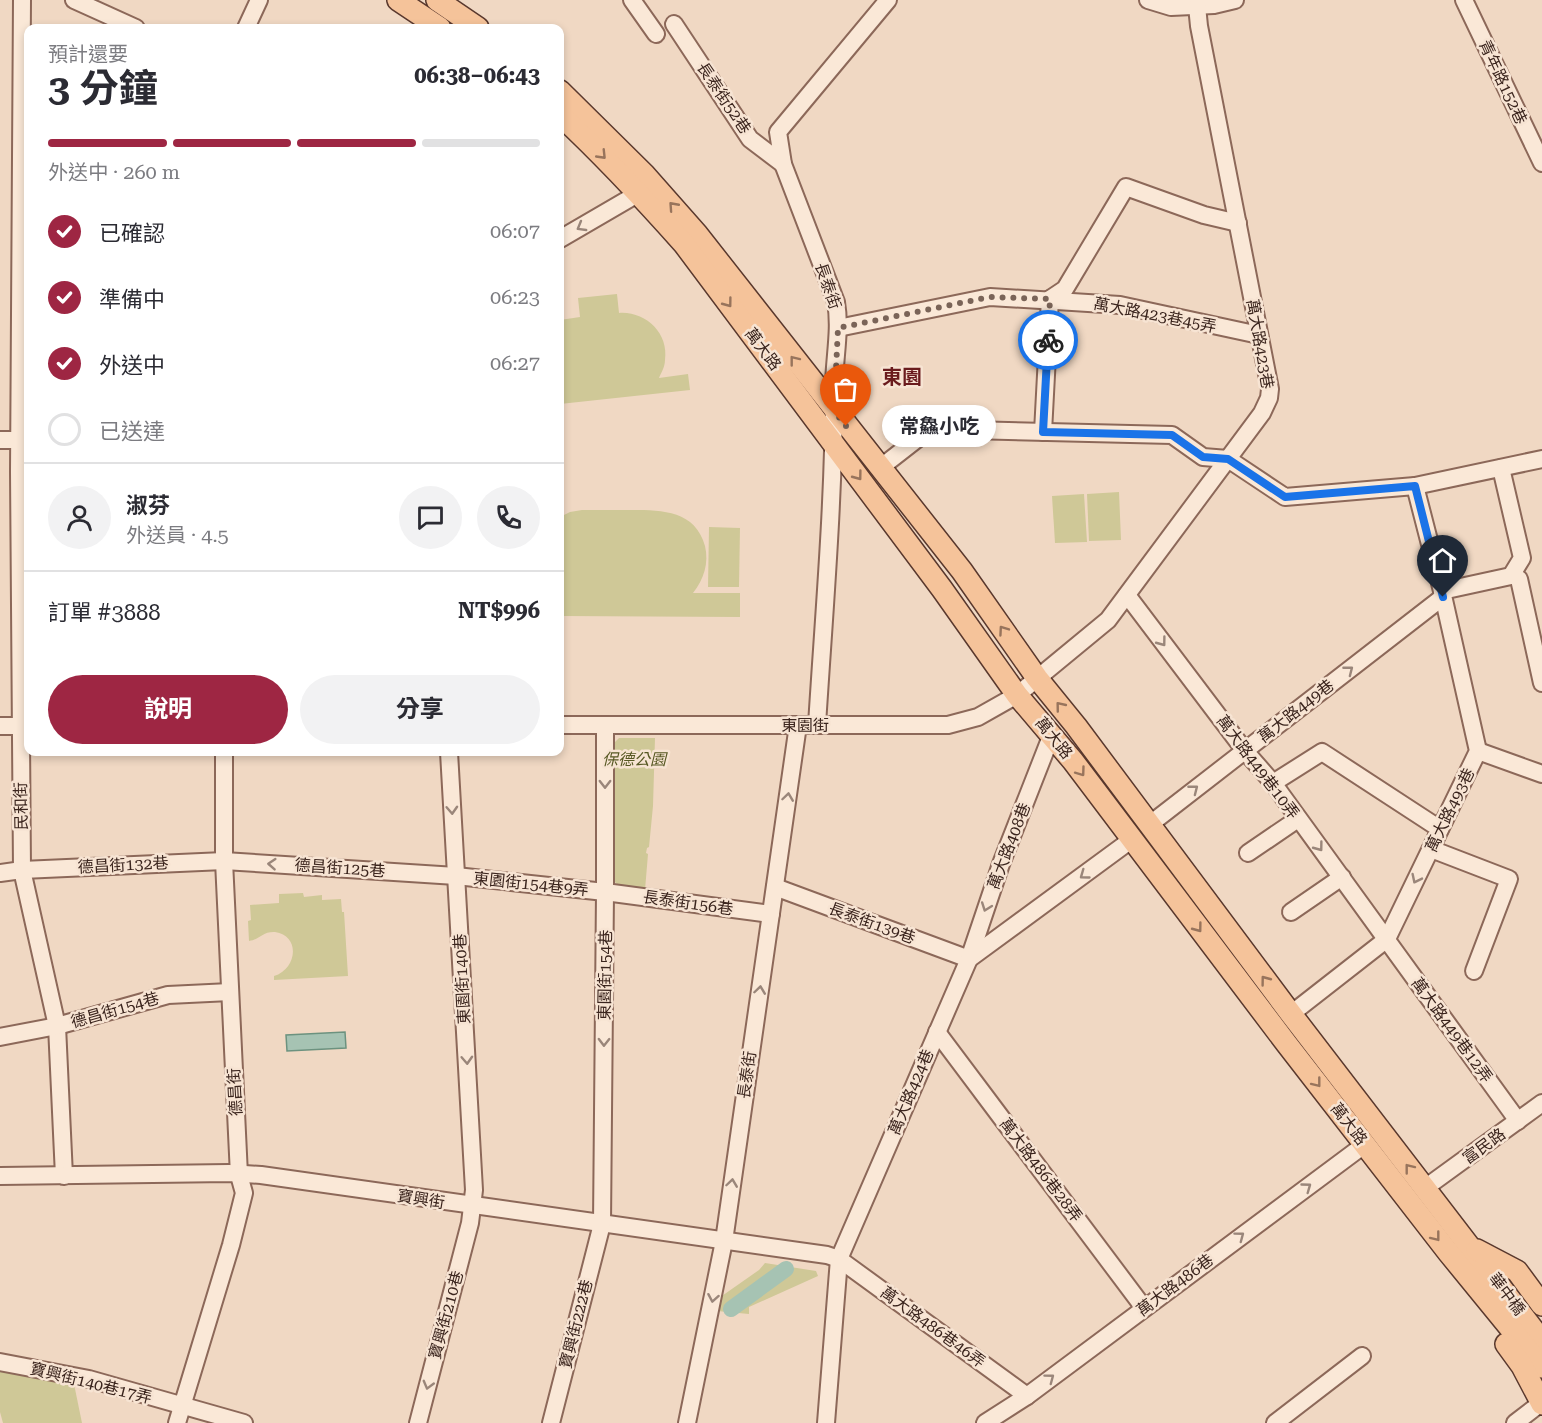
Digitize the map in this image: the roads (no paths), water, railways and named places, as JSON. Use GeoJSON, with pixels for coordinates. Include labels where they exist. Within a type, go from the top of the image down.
{"type":"FeatureCollection","features":[{"type":"Feature","properties":{"kind":"main road"},"geometry":{"type":"LineString","coordinates":[[398,0],[434,24]]}},
{"type":"Feature","properties":{"kind":"main road"},"geometry":{"type":"LineString","coordinates":[[437,0],[472,24]]}},
{"type":"Feature","properties":{"kind":"main road","name":"萬大路"},"geometry":{"type":"LineString","coordinates":[[564,95],[603,131],[682,216],[962,571],[1037,678],[1076,726],[1291,1014],[1471,1247]]}},
{"type":"Feature","properties":{"kind":"main road","name":"萬大路"},"geometry":{"type":"LineString","coordinates":[[564,119],[597,149],[684,244],[942,589],[1017,694],[1052,734],[1455,1262],[1542,1367]]}},
{"type":"Feature","properties":{"kind":"main road"},"geometry":{"type":"LineString","coordinates":[[1471,1247],[1517,1271],[1542,1305]]}},
{"type":"Feature","properties":{"kind":"main road","name":"華中橋"},"geometry":{"type":"LineString","coordinates":[[1471,1247],[1542,1341]]}},
{"type":"Feature","properties":{"kind":"main road"},"geometry":{"type":"LineString","coordinates":[[1455,1262],[1480,1310],[1522,1366],[1542,1404]]}},
{"type":"Feature","properties":{"kind":"street","name":"民和街"},"geometry":{"type":"LineString","coordinates":[[22,0],[24,440],[22,870],[57,1026],[63,1176]]}},
{"type":"Feature","properties":{"kind":"street"},"geometry":{"type":"LineString","coordinates":[[74,0],[127,24]]}},
{"type":"Feature","properties":{"kind":"street"},"geometry":{"type":"LineString","coordinates":[[248,24],[259,0]]}},
{"type":"Feature","properties":{"kind":"street"},"geometry":{"type":"LineString","coordinates":[[632,0],[656,34]]}},
{"type":"Feature","properties":{"kind":"street","name":"長泰街"},"geometry":{"type":"LineString","coordinates":[[817,725],[834,447],[838,328],[836,302],[783,164],[778,132],[888,0]]}},
{"type":"Feature","properties":{"kind":"street"},"geometry":{"type":"LineString","coordinates":[[1148,0],[1171,7],[1198,3],[1214,5],[1235,0]]}},
{"type":"Feature","properties":{"kind":"street","name":"青年路152巷"},"geometry":{"type":"LineString","coordinates":[[1464,0],[1542,163]]}},
{"type":"Feature","properties":{"kind":"street","name":"萬大路423巷"},"geometry":{"type":"LineString","coordinates":[[1037,678],[1108,620],[1228,459],[1266,406],[1269,398],[1270,389],[1200,26],[1198,3]]}},
{"type":"Feature","properties":{"kind":"street","name":"長泰街52巷"},"geometry":{"type":"LineString","coordinates":[[674,24],[750,139],[783,164]]}},
{"type":"Feature","properties":{"kind":"street"},"geometry":{"type":"LineString","coordinates":[[1043,432],[1050,299],[1065,290],[1126,187],[1204,215],[1238,223]]}},
{"type":"Feature","properties":{"kind":"street"},"geometry":{"type":"LineString","coordinates":[[564,237],[639,193]]}},
{"type":"Feature","properties":{"kind":"street","name":"萬大路423巷45弄"},"geometry":{"type":"LineString","coordinates":[[838,328],[990,297],[1120,305],[1259,335]]}},
{"type":"Feature","properties":{"kind":"street"},"geometry":{"type":"LineString","coordinates":[[880,468],[930,429],[1172,435],[1203,457],[1228,459],[1285,497],[1415,486],[1542,459]]}},
{"type":"Feature","properties":{"kind":"street"},"geometry":{"type":"LineString","coordinates":[[0,440],[24,440]]}},
{"type":"Feature","properties":{"kind":"street"},"geometry":{"type":"LineString","coordinates":[[1443,594],[1511,576],[1522,558],[1502,468]]}},
{"type":"Feature","properties":{"kind":"street","name":"萬大路493巷"},"geometry":{"type":"LineString","coordinates":[[1291,1014],[1387,939],[1478,751],[1443,594],[1415,486]]}},
{"type":"Feature","properties":{"kind":"street"},"geometry":{"type":"LineString","coordinates":[[1519,579],[1542,683]]}},
{"type":"Feature","properties":{"kind":"street","name":"萬大路449巷"},"geometry":{"type":"LineString","coordinates":[[1149,825],[1443,594]]}},
{"type":"Feature","properties":{"kind":"street","name":"萬大路449巷10弄"},"geometry":{"type":"LineString","coordinates":[[1127,595],[1245,751],[1273,783],[1387,939]]}},
{"type":"Feature","properties":{"kind":"street","name":"東園街"},"geometry":{"type":"LineString","coordinates":[[564,725],[948,725],[978,717],[1017,694],[1037,678]]}},
{"type":"Feature","properties":{"kind":"street","name":"東園街154巷"},"geometry":{"type":"LineString","coordinates":[[602,1224],[606,892],[605,725]]}},
{"type":"Feature","properties":{"kind":"street","name":"長泰街"},"geometry":{"type":"LineString","coordinates":[[687,1423],[724,1241],[798,725]]}},
{"type":"Feature","properties":{"kind":"street"},"geometry":{"type":"LineString","coordinates":[[0,726],[24,726]]}},
{"type":"Feature","properties":{"kind":"street","name":"萬大路408巷"},"geometry":{"type":"LineString","coordinates":[[969,959],[1001,864],[1052,734]]}},
{"type":"Feature","properties":{"kind":"street"},"geometry":{"type":"LineString","coordinates":[[1478,751],[1542,774]]}},
{"type":"Feature","properties":{"kind":"street"},"geometry":{"type":"LineString","coordinates":[[1273,783],[1322,752],[1440,829]]}},
{"type":"Feature","properties":{"kind":"street","name":"德昌街"},"geometry":{"type":"LineString","coordinates":[[177,1423],[231,1245],[244,1193],[239,1175],[224,861],[224,756]]}},
{"type":"Feature","properties":{"kind":"street","name":"東園街140巷"},"geometry":{"type":"LineString","coordinates":[[449,756],[474,1190],[473,1206]]}},
{"type":"Feature","properties":{"kind":"street"},"geometry":{"type":"LineString","coordinates":[[1248,853],[1298,819]]}},
{"type":"Feature","properties":{"kind":"street"},"geometry":{"type":"LineString","coordinates":[[969,959],[1131,840]]}},
{"type":"Feature","properties":{"kind":"street"},"geometry":{"type":"LineString","coordinates":[[1431,849],[1509,879],[1474,971]]}},
{"type":"Feature","properties":{"kind":"street","name":"德昌街132巷"},"geometry":{"type":"LineString","coordinates":[[0,873],[22,870],[224,861]]}},
{"type":"Feature","properties":{"kind":"street","name":"德昌街125巷"},"geometry":{"type":"LineString","coordinates":[[224,861],[456,876]]}},
{"type":"Feature","properties":{"kind":"street","name":"東園街154巷9弄"},"geometry":{"type":"LineString","coordinates":[[456,876],[606,892]]}},
{"type":"Feature","properties":{"kind":"street"},"geometry":{"type":"LineString","coordinates":[[1291,912],[1342,877]]}},
{"type":"Feature","properties":{"kind":"street","name":"長泰街139巷"},"geometry":{"type":"LineString","coordinates":[[775,887],[969,959]]}},
{"type":"Feature","properties":{"kind":"street","name":"長泰街156巷"},"geometry":{"type":"LineString","coordinates":[[606,892],[771,914]]}},
{"type":"Feature","properties":{"kind":"street","name":"萬大路449巷12弄"},"geometry":{"type":"LineString","coordinates":[[1387,939],[1518,1121]]}},
{"type":"Feature","properties":{"kind":"street","name":"萬大路424巷"},"geometry":{"type":"LineString","coordinates":[[829,1420],[835,1287],[839,1258],[969,959]]}},
{"type":"Feature","properties":{"kind":"street","name":"德昌街154巷"},"geometry":{"type":"LineString","coordinates":[[0,1037],[57,1026],[168,995],[230,992]]}},
{"type":"Feature","properties":{"kind":"street","name":"萬大路486巷28弄"},"geometry":{"type":"LineString","coordinates":[[937,1032],[1144,1308]]}},
{"type":"Feature","properties":{"kind":"street","name":"富民路"},"geometry":{"type":"LineString","coordinates":[[1425,1188],[1542,1103]]}},
{"type":"Feature","properties":{"kind":"street","name":"萬大路486巷"},"geometry":{"type":"LineString","coordinates":[[985,1423],[1027,1396],[1364,1145]]}},
{"type":"Feature","properties":{"kind":"street","name":"寶興街"},"geometry":{"type":"LineString","coordinates":[[0,1176],[229,1173],[291,1179],[839,1258]]}},
{"type":"Feature","properties":{"kind":"street","name":"寶興街210巷"},"geometry":{"type":"LineString","coordinates":[[418,1423],[473,1206]]}},
{"type":"Feature","properties":{"kind":"street","name":"寶興街222巷"},"geometry":{"type":"LineString","coordinates":[[551,1423],[602,1224]]}},
{"type":"Feature","properties":{"kind":"street","name":"萬大路486巷46弄"},"geometry":{"type":"LineString","coordinates":[[839,1258],[1027,1396]]}},
{"type":"Feature","properties":{"kind":"street"},"geometry":{"type":"LineString","coordinates":[[1275,1423],[1362,1356]]}},
{"type":"Feature","properties":{"kind":"street","name":"寶興街140巷17弄"},"geometry":{"type":"LineString","coordinates":[[0,1362],[89,1379],[244,1423]]}},
{"type":"Feature","properties":{"kind":"street"},"geometry":{"type":"LineString","coordinates":[[1515,1423],[1542,1404]]}},
{"type":"Feature","properties":{"kind":"waterway"},"geometry":{"type":"LineString","coordinates":[[731,1309],[786,1269]]}},
{"type":"Feature","properties":{"kind":"place","name":"常鱻小吃"},"geometry":{"type":"Point","coordinates":[846,426]}},
{"type":"Feature","properties":{"kind":"district","name":"東園"},"geometry":{"type":"Point","coordinates":[902,377]}},
{"type":"Feature","properties":{"kind":"park label","name":"保德公園"},"geometry":{"type":"Point","coordinates":[634,759]}}]}
